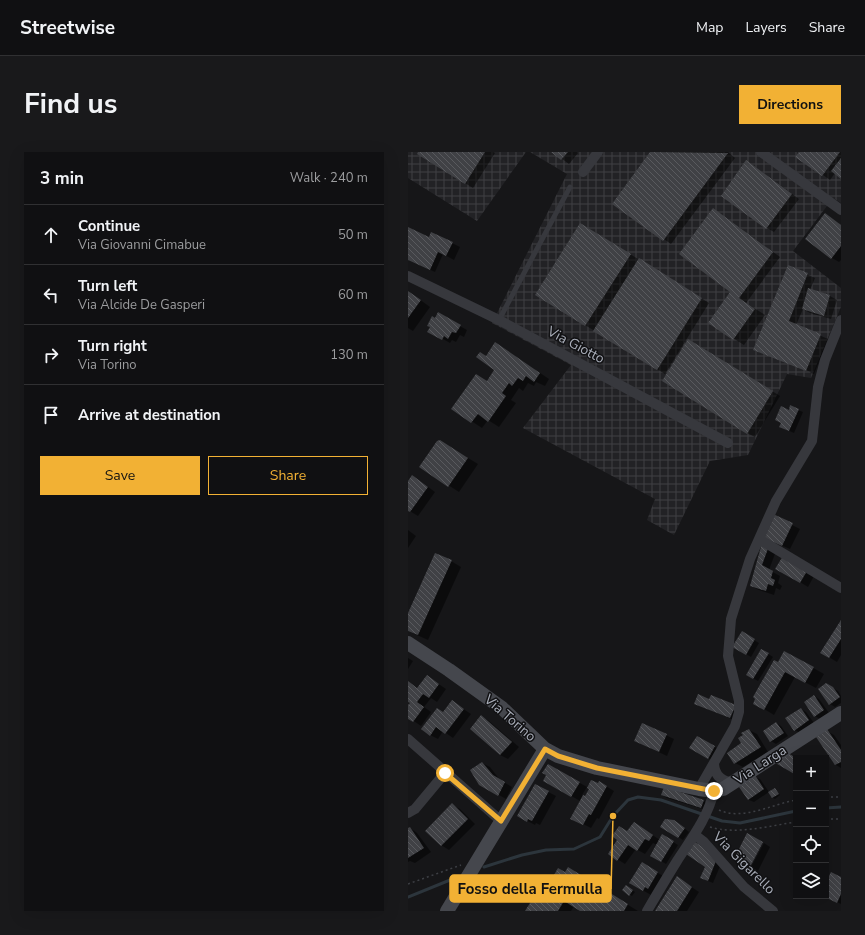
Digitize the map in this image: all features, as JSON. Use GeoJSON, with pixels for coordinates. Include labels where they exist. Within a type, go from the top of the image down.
{"type":"FeatureCollection","features":[{"type":"Feature","properties":{"kind":"street"},"geometry":{"type":"LineString","coordinates":[[583,172],[598,152]]}},
{"type":"Feature","properties":{"kind":"street"},"geometry":{"type":"LineString","coordinates":[[761,152],[841,210]]}},
{"type":"Feature","properties":{"kind":"street","name":"Via Giotto"},"geometry":{"type":"LineString","coordinates":[[408,276],[499,320],[728,443]]}},
{"type":"Feature","properties":{"kind":"street"},"geometry":{"type":"LineString","coordinates":[[699,789],[735,726],[739,712],[739,701],[728,656],[731,619],[750,559],[776,501],[812,441],[818,387],[825,360],[841,320]]}},
{"type":"Feature","properties":{"kind":"street"},"geometry":{"type":"LineString","coordinates":[[759,539],[841,588]]}},
{"type":"Feature","properties":{"kind":"street","name":"Via Torino"},"geometry":{"type":"LineString","coordinates":[[408,644],[449,670],[502,708],[545,749],[558,756],[597,768],[714,791]]}},
{"type":"Feature","properties":{"kind":"street","name":"Via Larga"},"geometry":{"type":"LineString","coordinates":[[714,791],[723,789],[736,782],[768,759],[841,713]]}},
{"type":"Feature","properties":{"kind":"street"},"geometry":{"type":"LineString","coordinates":[[408,739],[501,821]]}},
{"type":"Feature","properties":{"kind":"street"},"geometry":{"type":"LineString","coordinates":[[447,911],[545,749]]}},
{"type":"Feature","properties":{"kind":"street"},"geometry":{"type":"LineString","coordinates":[[714,764],[714,771],[718,776],[728,782],[736,782]]}},
{"type":"Feature","properties":{"kind":"street"},"geometry":{"type":"LineString","coordinates":[[410,809],[445,773]]}},
{"type":"Feature","properties":{"kind":"street"},"geometry":{"type":"LineString","coordinates":[[647,911],[695,835],[709,806],[714,791]]}},
{"type":"Feature","properties":{"kind":"street","name":"Via Gigarello"},"geometry":{"type":"LineString","coordinates":[[695,835],[704,842],[744,887],[773,911]]}},
{"type":"Feature","properties":{"kind":"lane"},"geometry":{"type":"LineString","coordinates":[[499,320],[570,187]]}},
{"type":"Feature","properties":{"kind":"path"},"geometry":{"type":"LineString","coordinates":[[829,797],[841,797]]}},
{"type":"Feature","properties":{"kind":"path"},"geometry":{"type":"LineString","coordinates":[[709,806],[724,812],[736,813],[759,810],[793,801]]}},
{"type":"Feature","properties":{"kind":"path"},"geometry":{"type":"LineString","coordinates":[[829,819],[841,819]]}},
{"type":"Feature","properties":{"kind":"path"},"geometry":{"type":"LineString","coordinates":[[702,822],[720,829],[737,830],[793,822]]}},
{"type":"Feature","properties":{"kind":"path"},"geometry":{"type":"LineString","coordinates":[[408,884],[454,866],[477,861]]}},
{"type":"Feature","properties":{"kind":"shaded area"},"geometry":{"type":"Polygon","coordinates":[[[408,152],[526,152],[477,221],[408,178],[408,152]]]}},
{"type":"Feature","properties":{"kind":"shaded area"},"geometry":{"type":"Polygon","coordinates":[[[530,152],[841,152],[841,203],[833,198],[793,251],[841,288],[841,307],[811,378],[787,374],[748,455],[710,461],[674,535],[647,520],[655,499],[523,428],[571,365],[492,323],[567,174],[530,152]]]}},
{"type":"Feature","properties":{"kind":"building"},"geometry":{"type":"Polygon","coordinates":[[[418,152],[485,152],[465,184],[417,154],[418,152]]]}},
{"type":"Feature","properties":{"kind":"building"},"geometry":{"type":"Polygon","coordinates":[[[551,152],[568,152],[561,160],[551,152]]]}},
{"type":"Feature","properties":{"kind":"building"},"geometry":{"type":"Polygon","coordinates":[[[650,152],[728,153],[663,241],[612,204],[650,152]]]}},
{"type":"Feature","properties":{"kind":"building"},"geometry":{"type":"Polygon","coordinates":[[[799,152],[840,152],[822,176],[795,157],[799,152]]]}},
{"type":"Feature","properties":{"kind":"building"},"geometry":{"type":"Polygon","coordinates":[[[841,158],[841,179],[831,171],[841,158]]]}},
{"type":"Feature","properties":{"kind":"building"},"geometry":{"type":"Polygon","coordinates":[[[746,160],[792,194],[766,229],[721,196],[746,160]]]}},
{"type":"Feature","properties":{"kind":"building"},"geometry":{"type":"Polygon","coordinates":[[[713,208],[773,252],[739,298],[755,309],[733,340],[708,323],[730,292],[679,254],[713,208]]]}},
{"type":"Feature","properties":{"kind":"building"},"geometry":{"type":"Polygon","coordinates":[[[825,213],[841,225],[841,246],[831,259],[805,239],[825,213]]]}},
{"type":"Feature","properties":{"kind":"building"},"geometry":{"type":"Polygon","coordinates":[[[580,223],[631,254],[585,326],[535,295],[580,223]]]}},
{"type":"Feature","properties":{"kind":"building"},"geometry":{"type":"Polygon","coordinates":[[[408,227],[429,237],[431,232],[453,242],[446,256],[438,252],[430,270],[408,260],[408,227]]]}},
{"type":"Feature","properties":{"kind":"building"},"geometry":{"type":"Polygon","coordinates":[[[639,258],[702,298],[657,370],[593,331],[639,258]]]}},
{"type":"Feature","properties":{"kind":"building"},"geometry":{"type":"Polygon","coordinates":[[[788,265],[808,273],[789,321],[821,334],[806,371],[753,350],[788,265]]]}},
{"type":"Feature","properties":{"kind":"building"},"geometry":{"type":"Polygon","coordinates":[[[808,288],[830,295],[824,316],[802,309],[808,288]]]}},
{"type":"Feature","properties":{"kind":"building"},"geometry":{"type":"Polygon","coordinates":[[[408,291],[421,300],[408,318],[408,291]]]}},
{"type":"Feature","properties":{"kind":"building"},"geometry":{"type":"Polygon","coordinates":[[[438,312],[461,325],[456,333],[452,332],[448,339],[444,336],[442,340],[427,332],[430,327],[427,326],[432,316],[435,318],[438,312]]]}},
{"type":"Feature","properties":{"kind":"building"},"geometry":{"type":"Polygon","coordinates":[[[688,339],[773,391],[747,434],[662,381],[688,339]]]}},
{"type":"Feature","properties":{"kind":"building"},"geometry":{"type":"Polygon","coordinates":[[[495,342],[540,373],[534,382],[526,376],[523,381],[518,378],[512,386],[509,383],[502,393],[506,396],[488,422],[478,414],[471,423],[451,409],[476,374],[487,381],[494,370],[476,357],[480,352],[486,356],[495,342]]]}},
{"type":"Feature","properties":{"kind":"building"},"geometry":{"type":"Polygon","coordinates":[[[790,405],[799,409],[789,431],[779,427],[781,423],[775,420],[781,406],[789,410],[790,405]]]}},
{"type":"Feature","properties":{"kind":"building"},"geometry":{"type":"Polygon","coordinates":[[[440,440],[468,458],[448,487],[419,467],[437,441],[440,440]]]}},
{"type":"Feature","properties":{"kind":"building"},"geometry":{"type":"Polygon","coordinates":[[[412,475],[428,487],[410,512],[408,511],[408,481],[412,475]]]}},
{"type":"Feature","properties":{"kind":"building"},"geometry":{"type":"Polygon","coordinates":[[[773,514],[793,523],[782,546],[762,537],[773,514]]]}},
{"type":"Feature","properties":{"kind":"building"},"geometry":{"type":"Polygon","coordinates":[[[762,543],[769,546],[762,565],[773,571],[771,578],[775,580],[773,586],[768,584],[766,591],[750,586],[762,543]]]}},
{"type":"Feature","properties":{"kind":"building"},"geometry":{"type":"Polygon","coordinates":[[[435,553],[452,560],[418,635],[408,631],[408,613],[435,553]]]}},
{"type":"Feature","properties":{"kind":"building"},"geometry":{"type":"Polygon","coordinates":[[[783,556],[807,571],[800,583],[775,569],[783,556]]]}},
{"type":"Feature","properties":{"kind":"building"},"geometry":{"type":"Polygon","coordinates":[[[841,620],[841,639],[829,658],[820,653],[841,620]]]}},
{"type":"Feature","properties":{"kind":"building"},"geometry":{"type":"Polygon","coordinates":[[[742,631],[755,639],[746,655],[732,647],[742,631]]]}},
{"type":"Feature","properties":{"kind":"building"},"geometry":{"type":"Polygon","coordinates":[[[761,649],[769,653],[753,679],[746,675],[761,649]]]}},
{"type":"Feature","properties":{"kind":"building"},"geometry":{"type":"Polygon","coordinates":[[[784,651],[814,667],[805,683],[785,672],[764,710],[753,704],[755,699],[753,697],[774,660],[778,662],[784,651]]]}},
{"type":"Feature","properties":{"kind":"building"},"geometry":{"type":"Polygon","coordinates":[[[427,675],[439,684],[429,698],[423,694],[417,702],[424,707],[413,722],[408,719],[408,705],[410,703],[408,702],[408,681],[417,688],[427,675]]]}},
{"type":"Feature","properties":{"kind":"building"},"geometry":{"type":"Polygon","coordinates":[[[826,683],[833,687],[840,697],[829,705],[818,689],[826,683]]]}},
{"type":"Feature","properties":{"kind":"building"},"geometry":{"type":"Polygon","coordinates":[[[698,694],[709,699],[711,695],[736,705],[730,718],[694,704],[698,694]]]}},
{"type":"Feature","properties":{"kind":"building"},"geometry":{"type":"Polygon","coordinates":[[[814,695],[824,710],[814,717],[804,702],[814,695]]]}},
{"type":"Feature","properties":{"kind":"building"},"geometry":{"type":"Polygon","coordinates":[[[452,700],[464,709],[445,734],[436,727],[430,736],[421,729],[437,708],[443,712],[452,700]]]}},
{"type":"Feature","properties":{"kind":"building"},"geometry":{"type":"Polygon","coordinates":[[[801,708],[809,720],[794,731],[785,718],[801,708]]]}},
{"type":"Feature","properties":{"kind":"building"},"geometry":{"type":"Polygon","coordinates":[[[481,715],[512,742],[500,755],[470,729],[481,715]]]}},
{"type":"Feature","properties":{"kind":"building"},"geometry":{"type":"Polygon","coordinates":[[[776,722],[784,733],[770,742],[763,731],[776,722]]]}},
{"type":"Feature","properties":{"kind":"building"},"geometry":{"type":"Polygon","coordinates":[[[642,723],[667,734],[659,752],[634,741],[642,723]]]}},
{"type":"Feature","properties":{"kind":"building"},"geometry":{"type":"Polygon","coordinates":[[[749,729],[761,747],[734,764],[727,753],[741,743],[738,738],[743,735],[741,733],[749,729]]]}},
{"type":"Feature","properties":{"kind":"building"},"geometry":{"type":"Polygon","coordinates":[[[827,729],[841,750],[841,762],[835,765],[816,737],[827,729]]]}},
{"type":"Feature","properties":{"kind":"building"},"geometry":{"type":"Polygon","coordinates":[[[697,736],[715,746],[708,759],[689,748],[697,736]]]}},
{"type":"Feature","properties":{"kind":"building"},"geometry":{"type":"Polygon","coordinates":[[[785,751],[793,756],[793,773],[772,761],[785,751]]]}},
{"type":"Feature","properties":{"kind":"building"},"geometry":{"type":"Polygon","coordinates":[[[482,762],[493,775],[505,782],[498,796],[479,785],[470,770],[482,762]]]}},
{"type":"Feature","properties":{"kind":"building"},"geometry":{"type":"Polygon","coordinates":[[[548,764],[580,782],[571,797],[543,781],[546,775],[542,773],[548,764]]]}},
{"type":"Feature","properties":{"kind":"building"},"geometry":{"type":"Polygon","coordinates":[[[755,775],[764,789],[748,800],[739,787],[755,775]]]}},
{"type":"Feature","properties":{"kind":"building"},"geometry":{"type":"Polygon","coordinates":[[[591,780],[598,783],[599,781],[607,786],[591,815],[589,814],[583,825],[570,819],[583,795],[585,796],[589,789],[587,788],[591,780]]]}},
{"type":"Feature","properties":{"kind":"building"},"geometry":{"type":"Polygon","coordinates":[[[535,784],[549,791],[532,821],[528,819],[527,822],[517,816],[535,784]]]}},
{"type":"Feature","properties":{"kind":"building"},"geometry":{"type":"Polygon","coordinates":[[[664,787],[704,800],[701,808],[661,795],[664,787]]]}},
{"type":"Feature","properties":{"kind":"building"},"geometry":{"type":"Polygon","coordinates":[[[775,788],[779,794],[772,798],[768,792],[775,788]]]}},
{"type":"Feature","properties":{"kind":"building"},"geometry":{"type":"Polygon","coordinates":[[[452,803],[468,819],[441,846],[425,831],[452,803]]]}},
{"type":"Feature","properties":{"kind":"building"},"geometry":{"type":"Polygon","coordinates":[[[665,819],[674,820],[685,828],[678,838],[660,827],[665,819]]]}},
{"type":"Feature","properties":{"kind":"building"},"geometry":{"type":"Polygon","coordinates":[[[634,822],[653,835],[649,841],[645,839],[637,851],[628,845],[617,861],[608,854],[617,840],[612,836],[619,826],[627,831],[634,822]]]}},
{"type":"Feature","properties":{"kind":"building"},"geometry":{"type":"Polygon","coordinates":[[[410,827],[424,848],[408,858],[408,828],[410,827]]]}},
{"type":"Feature","properties":{"kind":"building"},"geometry":{"type":"Polygon","coordinates":[[[747,833],[763,842],[750,867],[734,859],[747,833]]]}},
{"type":"Feature","properties":{"kind":"building"},"geometry":{"type":"Polygon","coordinates":[[[662,834],[674,841],[661,862],[650,856],[662,834]]]}},
{"type":"Feature","properties":{"kind":"building"},"geometry":{"type":"Polygon","coordinates":[[[692,840],[706,849],[716,861],[708,881],[700,878],[705,867],[686,854],[692,840]]]}},
{"type":"Feature","properties":{"kind":"building"},"geometry":{"type":"Polygon","coordinates":[[[642,862],[658,872],[648,889],[645,887],[643,891],[629,883],[642,862]]]}},
{"type":"Feature","properties":{"kind":"building"},"geometry":{"type":"Polygon","coordinates":[[[568,867],[628,904],[624,911],[580,911],[564,901],[558,911],[525,911],[542,884],[547,887],[558,868],[565,872],[568,867]]]}},
{"type":"Feature","properties":{"kind":"building"},"geometry":{"type":"Polygon","coordinates":[[[831,872],[841,877],[841,894],[837,903],[829,899],[829,876],[831,872]]]}},
{"type":"Feature","properties":{"kind":"building"},"geometry":{"type":"Polygon","coordinates":[[[677,876],[692,887],[677,911],[655,911],[677,876]]]}},
{"type":"Feature","properties":{"kind":"building"},"geometry":{"type":"Polygon","coordinates":[[[626,885],[633,890],[629,896],[622,890],[626,885]]]}},
{"type":"Feature","properties":{"kind":"waterway"},"geometry":{"type":"LineString","coordinates":[[484,867],[522,855],[546,850],[574,849],[600,837],[613,816],[628,800],[638,797],[661,800],[722,821],[740,823],[793,812]]}},
{"type":"Feature","properties":{"kind":"waterway"},"geometry":{"type":"LineString","coordinates":[[829,808],[841,807]]}},
{"type":"Feature","properties":{"kind":"waterway"},"geometry":{"type":"LineString","coordinates":[[408,897],[455,878]]}},
{"type":"Feature","properties":{"kind":"place","name":"Fosso della Fermulla"},"geometry":{"type":"Point","coordinates":[613,816]}},
{"type":"Feature","properties":{"kind":"route"},"geometry":{"type":"LineString","coordinates":[[445,773],[501,821],[545,749],[574,762],[597,768],[714,791]]}}]}
